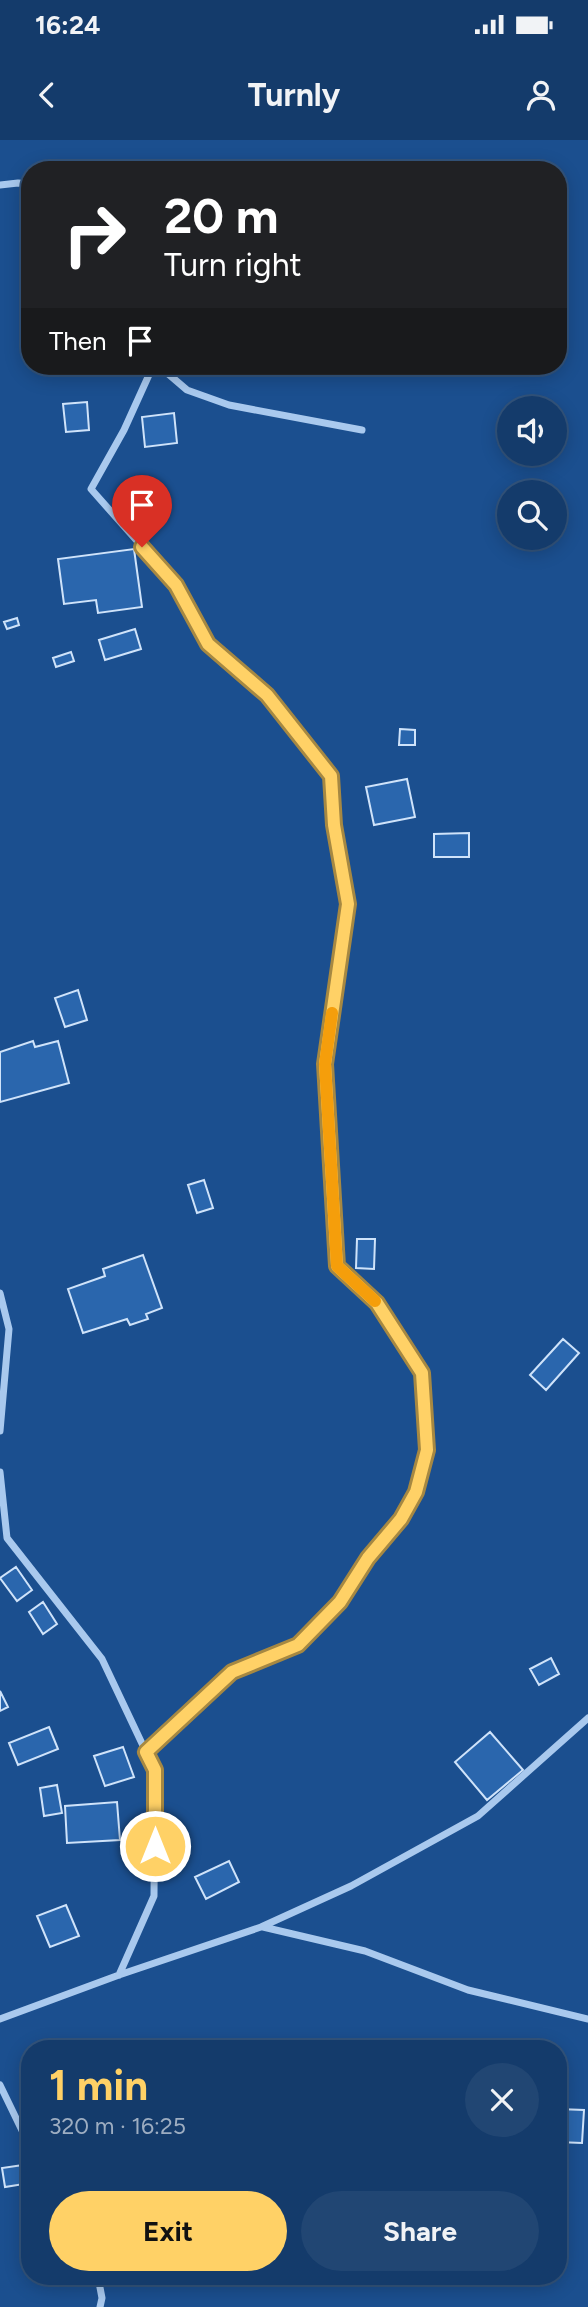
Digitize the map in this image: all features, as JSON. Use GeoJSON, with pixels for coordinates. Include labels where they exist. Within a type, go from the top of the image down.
{"type":"FeatureCollection","features":[{"type":"Feature","properties":{"kind":"street"},"geometry":{"type":"LineString","coordinates":[[0,185],[21,183]]}},
{"type":"Feature","properties":{"kind":"street"},"geometry":{"type":"LineString","coordinates":[[146,1752],[232,1672],[298,1645],[340,1602],[368,1558],[401,1519],[416,1492],[427,1450],[422,1373],[377,1303],[337,1266],[325,1064],[348,904],[334,825],[331,776],[267,695],[208,644],[176,585],[90,489],[124,430],[149,375]]}},
{"type":"Feature","properties":{"kind":"street"},"geometry":{"type":"LineString","coordinates":[[170,375],[187,390],[229,405],[362,430]]}},
{"type":"Feature","properties":{"kind":"street"},"geometry":{"type":"LineString","coordinates":[[0,1293],[9,1329],[0,1431]]}},
{"type":"Feature","properties":{"kind":"street"},"geometry":{"type":"LineString","coordinates":[[0,1472],[7,1538],[102,1659],[155,1770],[154,1896],[119,1975]]}},
{"type":"Feature","properties":{"kind":"street"},"geometry":{"type":"LineString","coordinates":[[0,2019],[261,1927],[351,1885],[478,1816],[588,1718]]}},
{"type":"Feature","properties":{"kind":"street"},"geometry":{"type":"LineString","coordinates":[[261,1927],[365,1951],[468,1990],[588,2019]]}},
{"type":"Feature","properties":{"kind":"street"},"geometry":{"type":"LineString","coordinates":[[0,2085],[21,2128]]}},
{"type":"Feature","properties":{"kind":"street"},"geometry":{"type":"LineString","coordinates":[[100,2285],[102,2298],[100,2307]]}},
{"type":"Feature","properties":{"kind":"building"},"geometry":{"type":"Polygon","coordinates":[[[87,402],[89,430],[66,432],[63,404],[87,402]]]}},
{"type":"Feature","properties":{"kind":"building"},"geometry":{"type":"Polygon","coordinates":[[[174,413],[177,443],[145,447],[142,417],[174,413]]]}},
{"type":"Feature","properties":{"kind":"building"},"geometry":{"type":"Polygon","coordinates":[[[134,549],[142,607],[98,613],[96,600],[64,604],[58,559],[134,549]]]}},
{"type":"Feature","properties":{"kind":"building"},"geometry":{"type":"Polygon","coordinates":[[[17,618],[19,625],[7,629],[4,622],[17,618]]]}},
{"type":"Feature","properties":{"kind":"building"},"geometry":{"type":"Polygon","coordinates":[[[135,629],[141,649],[105,660],[99,640],[135,629]]]}},
{"type":"Feature","properties":{"kind":"building"},"geometry":{"type":"Polygon","coordinates":[[[71,652],[74,661],[56,667],[53,658],[71,652]]]}},
{"type":"Feature","properties":{"kind":"building"},"geometry":{"type":"Polygon","coordinates":[[[400,729],[415,730],[415,745],[399,745],[400,729]]]}},
{"type":"Feature","properties":{"kind":"building"},"geometry":{"type":"Polygon","coordinates":[[[407,779],[415,817],[374,825],[366,787],[407,779]]]}},
{"type":"Feature","properties":{"kind":"building"},"geometry":{"type":"Polygon","coordinates":[[[469,833],[469,857],[434,857],[434,834],[469,833]]]}},
{"type":"Feature","properties":{"kind":"building"},"geometry":{"type":"Polygon","coordinates":[[[78,990],[87,1020],[65,1027],[55,998],[78,990]]]}},
{"type":"Feature","properties":{"kind":"building"},"geometry":{"type":"Polygon","coordinates":[[[33,1041],[35,1047],[58,1041],[69,1083],[0,1102],[0,1052],[33,1041]]]}},
{"type":"Feature","properties":{"kind":"building"},"geometry":{"type":"Polygon","coordinates":[[[204,1180],[213,1208],[197,1213],[188,1185],[204,1180]]]}},
{"type":"Feature","properties":{"kind":"building"},"geometry":{"type":"Polygon","coordinates":[[[357,1239],[375,1239],[374,1269],[356,1268],[357,1239]]]}},
{"type":"Feature","properties":{"kind":"building"},"geometry":{"type":"Polygon","coordinates":[[[143,1255],[162,1308],[146,1314],[148,1319],[130,1325],[127,1319],[83,1333],[68,1289],[105,1276],[103,1269],[143,1255]]]}},
{"type":"Feature","properties":{"kind":"building"},"geometry":{"type":"Polygon","coordinates":[[[563,1339],[579,1353],[546,1390],[530,1375],[563,1339]]]}},
{"type":"Feature","properties":{"kind":"building"},"geometry":{"type":"Polygon","coordinates":[[[16,1567],[32,1590],[17,1601],[0,1578],[16,1567]]]}},
{"type":"Feature","properties":{"kind":"building"},"geometry":{"type":"Polygon","coordinates":[[[43,1602],[57,1624],[43,1634],[29,1612],[43,1602]]]}},
{"type":"Feature","properties":{"kind":"building"},"geometry":{"type":"Polygon","coordinates":[[[551,1658],[559,1674],[539,1685],[530,1669],[551,1658]]]}},
{"type":"Feature","properties":{"kind":"building"},"geometry":{"type":"Polygon","coordinates":[[[0,1691],[8,1707],[0,1711],[0,1691]]]}},
{"type":"Feature","properties":{"kind":"building"},"geometry":{"type":"Polygon","coordinates":[[[49,1727],[58,1749],[18,1765],[9,1743],[49,1727]]]}},
{"type":"Feature","properties":{"kind":"building"},"geometry":{"type":"Polygon","coordinates":[[[490,1732],[523,1770],[487,1800],[455,1762],[490,1732]]]}},
{"type":"Feature","properties":{"kind":"building"},"geometry":{"type":"Polygon","coordinates":[[[123,1747],[134,1777],[105,1786],[94,1756],[123,1747]]]}},
{"type":"Feature","properties":{"kind":"building"},"geometry":{"type":"Polygon","coordinates":[[[57,1785],[62,1813],[44,1816],[40,1788],[57,1785]]]}},
{"type":"Feature","properties":{"kind":"building"},"geometry":{"type":"Polygon","coordinates":[[[117,1802],[120,1840],[67,1843],[65,1806],[117,1802]]]}},
{"type":"Feature","properties":{"kind":"building"},"geometry":{"type":"Polygon","coordinates":[[[229,1861],[239,1882],[206,1899],[195,1877],[229,1861]]]}},
{"type":"Feature","properties":{"kind":"building"},"geometry":{"type":"Polygon","coordinates":[[[66,1905],[79,1936],[50,1947],[37,1916],[66,1905]]]}},
{"type":"Feature","properties":{"kind":"building"},"geometry":{"type":"Polygon","coordinates":[[[567,2109],[584,2110],[582,2143],[567,2142],[567,2109]]]}},
{"type":"Feature","properties":{"kind":"building"},"geometry":{"type":"Polygon","coordinates":[[[21,2165],[21,2184],[5,2187],[2,2168],[21,2165]]]}},
{"type":"Feature","properties":{"kind":"slow traffic"},"geometry":{"type":"LineString","coordinates":[[332,1013],[325,1064],[337,1266],[375,1301]]}},
{"type":"Feature","properties":{"kind":"route"},"geometry":{"type":"LineString","coordinates":[[142,547],[176,585],[208,644],[267,695],[331,776],[334,825],[348,904],[325,1064],[337,1266],[377,1303],[422,1373],[427,1450],[416,1492],[401,1519],[368,1558],[340,1602],[298,1645],[232,1672],[146,1752],[155,1770],[155,1846]]}}]}
